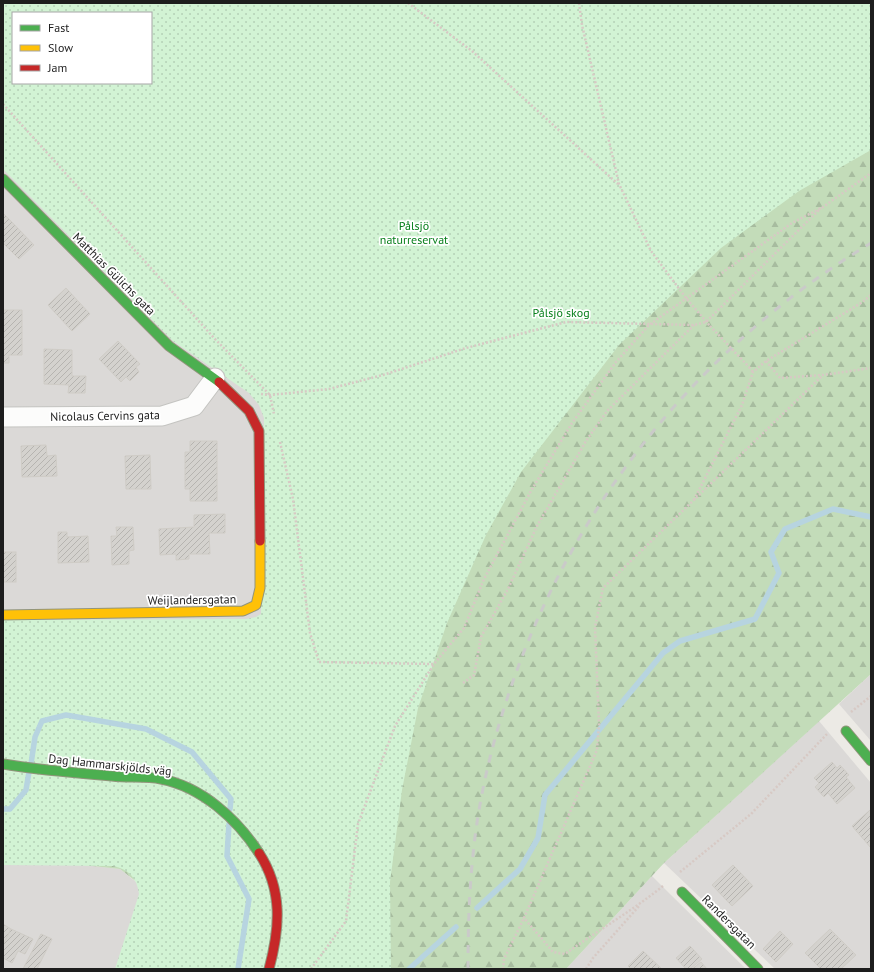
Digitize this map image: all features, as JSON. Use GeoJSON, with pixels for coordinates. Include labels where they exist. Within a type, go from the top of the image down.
{"type":"FeatureCollection","features":[{"type":"Feature","properties":{"kind":"street","name":"Matthias Gülichs gata"},"geometry":{"type":"LineString","coordinates":[[3,179],[169,346],[215,378]]}},
{"type":"Feature","properties":{"kind":"street","name":"Nicolaus Cervins gata"},"geometry":{"type":"LineString","coordinates":[[3,417],[162,416],[194,406],[215,378]]}},
{"type":"Feature","properties":{"kind":"street","name":"Weijlandersgatan"},"geometry":{"type":"LineString","coordinates":[[3,615],[243,611],[256,605],[260,588],[259,432],[249,411],[215,378]]}},
{"type":"Feature","properties":{"kind":"street"},"geometry":{"type":"LineString","coordinates":[[846,731],[871,761]]}},
{"type":"Feature","properties":{"kind":"street","name":"Dag Hammarskjölds väg"},"geometry":{"type":"LineString","coordinates":[[5,764],[41,769],[168,781],[200,794],[220,808],[238,822],[271,874],[277,899],[277,926],[269,969]]}},
{"type":"Feature","properties":{"kind":"street","name":"Randersgatan"},"geometry":{"type":"LineString","coordinates":[[682,892],[758,969]]}},
{"type":"Feature","properties":{"kind":"path"},"geometry":{"type":"LineString","coordinates":[[408,3],[472,51],[619,184]]}},
{"type":"Feature","properties":{"kind":"path"},"geometry":{"type":"LineString","coordinates":[[578,3],[619,184],[651,251],[706,322],[753,372]]}},
{"type":"Feature","properties":{"kind":"path"},"geometry":{"type":"LineString","coordinates":[[3,104],[214,338],[270,395],[275,417]]}},
{"type":"Feature","properties":{"kind":"path"},"geometry":{"type":"LineString","coordinates":[[311,969],[346,921],[358,824],[395,726],[434,664],[464,628],[484,579],[531,491],[572,423],[616,362],[650,324],[792,223],[823,207],[871,173]]}},
{"type":"Feature","properties":{"kind":"path"},"geometry":{"type":"LineString","coordinates":[[256,393],[270,395],[328,389],[383,375],[466,348],[566,322],[694,325],[706,322],[823,207]]}},
{"type":"Feature","properties":{"kind":"path"},"geometry":{"type":"LineString","coordinates":[[692,502],[742,405],[753,372],[766,362],[861,303],[871,295]]}},
{"type":"Feature","properties":{"kind":"path"},"geometry":{"type":"LineString","coordinates":[[463,683],[474,676],[481,637],[508,589],[537,526],[586,441],[607,411],[694,325]]}},
{"type":"Feature","properties":{"kind":"path"},"geometry":{"type":"LineString","coordinates":[[766,362],[780,378],[823,375],[871,368]]}},
{"type":"Feature","properties":{"kind":"path"},"geometry":{"type":"LineString","coordinates":[[503,969],[504,959],[524,918],[597,750],[599,725],[595,627],[603,588],[823,375]]}},
{"type":"Feature","properties":{"kind":"path"},"geometry":{"type":"LineString","coordinates":[[280,440],[293,499],[310,633],[319,662],[434,664]]}},
{"type":"Feature","properties":{"kind":"path"},"geometry":{"type":"LineString","coordinates":[[849,714],[871,696]]}},
{"type":"Feature","properties":{"kind":"path"},"geometry":{"type":"LineString","coordinates":[[675,876],[751,814],[832,729]]}},
{"type":"Feature","properties":{"kind":"path"},"geometry":{"type":"LineString","coordinates":[[524,918],[553,952],[565,954],[604,926],[643,902],[665,884]]}},
{"type":"Feature","properties":{"kind":"path"},"geometry":{"type":"LineString","coordinates":[[586,969],[643,902]]}},
{"type":"Feature","properties":{"kind":"shaded area"},"geometry":{"type":"Polygon","coordinates":[[[3,143],[265,408],[270,621],[3,626],[3,143]]]}},
{"type":"Feature","properties":{"kind":"shaded area"},"geometry":{"type":"Polygon","coordinates":[[[871,674],[871,741],[839,704],[871,674]]]}},
{"type":"Feature","properties":{"kind":"shaded area"},"geometry":{"type":"Polygon","coordinates":[[[819,721],[871,783],[871,969],[775,969],[664,863],[819,721]]]}},
{"type":"Feature","properties":{"kind":"shaded area"},"geometry":{"type":"Polygon","coordinates":[[[74,864],[120,869],[147,891],[122,969],[3,969],[3,865],[74,864]]]}},
{"type":"Feature","properties":{"kind":"shaded area"},"geometry":{"type":"Polygon","coordinates":[[[652,876],[671,895],[746,969],[566,969],[652,876]]]}},
{"type":"Feature","properties":{"kind":"green space","name":"Pålsjö naturreservat"},"geometry":{"type":"Polygon","coordinates":[[[3,3],[871,3],[871,674],[664,863],[566,969],[122,969],[147,890],[120,869],[74,864],[3,865],[3,626],[270,621],[265,408],[3,143],[3,3]]]}},
{"type":"Feature","properties":{"kind":"green space","name":"Pålsjö naturreservat"},"geometry":{"type":"Polygon","coordinates":[[[3,3],[871,3],[871,150],[799,191],[721,248],[619,345],[521,472],[486,535],[447,623],[418,708],[402,790],[390,882],[391,969],[115,969],[139,894],[134,879],[128,872],[119,867],[113,866],[3,865],[3,620],[246,619],[256,617],[261,614],[264,418],[259,405],[249,393],[173,341],[3,169],[3,3]]]}},
{"type":"Feature","properties":{"kind":"building"},"geometry":{"type":"Polygon","coordinates":[[[3,213],[34,245],[19,259],[3,243],[3,213]]]}},
{"type":"Feature","properties":{"kind":"building"},"geometry":{"type":"Polygon","coordinates":[[[66,288],[90,314],[72,331],[48,305],[66,288]]]}},
{"type":"Feature","properties":{"kind":"building"},"geometry":{"type":"Polygon","coordinates":[[[3,310],[22,310],[22,355],[9,355],[9,363],[3,363],[3,310]]]}},
{"type":"Feature","properties":{"kind":"building"},"geometry":{"type":"Polygon","coordinates":[[[118,341],[140,364],[136,367],[139,372],[130,381],[126,377],[121,382],[99,359],[118,341]]]}},
{"type":"Feature","properties":{"kind":"building"},"geometry":{"type":"Polygon","coordinates":[[[44,349],[72,350],[72,376],[86,376],[85,393],[68,393],[69,385],[44,384],[44,349]]]}},
{"type":"Feature","properties":{"kind":"building"},"geometry":{"type":"Polygon","coordinates":[[[190,441],[217,441],[217,501],[190,501],[190,489],[185,489],[185,452],[190,452],[190,441]]]}},
{"type":"Feature","properties":{"kind":"building"},"geometry":{"type":"Polygon","coordinates":[[[46,445],[47,456],[56,455],[57,476],[22,477],[21,446],[46,445]]]}},
{"type":"Feature","properties":{"kind":"building"},"geometry":{"type":"Polygon","coordinates":[[[150,455],[151,489],[126,489],[125,456],[150,455]]]}},
{"type":"Feature","properties":{"kind":"building"},"geometry":{"type":"Polygon","coordinates":[[[225,514],[225,533],[209,533],[210,554],[189,554],[189,559],[176,560],[176,554],[160,555],[159,529],[194,527],[194,515],[225,514]]]}},
{"type":"Feature","properties":{"kind":"building"},"geometry":{"type":"Polygon","coordinates":[[[116,527],[133,527],[134,550],[129,551],[129,564],[112,565],[111,536],[117,536],[116,527]]]}},
{"type":"Feature","properties":{"kind":"building"},"geometry":{"type":"Polygon","coordinates":[[[58,532],[67,532],[67,537],[88,536],[89,562],[58,563],[58,532]]]}},
{"type":"Feature","properties":{"kind":"building"},"geometry":{"type":"Polygon","coordinates":[[[3,552],[16,552],[16,582],[3,582],[3,552]]]}},
{"type":"Feature","properties":{"kind":"building"},"geometry":{"type":"Polygon","coordinates":[[[832,762],[837,768],[840,765],[849,775],[846,777],[855,788],[837,804],[828,793],[824,797],[815,787],[819,783],[814,778],[832,762]]]}},
{"type":"Feature","properties":{"kind":"building"},"geometry":{"type":"Polygon","coordinates":[[[870,810],[871,811],[871,848],[852,826],[870,810]]]}},
{"type":"Feature","properties":{"kind":"building"},"geometry":{"type":"Polygon","coordinates":[[[733,865],[753,886],[732,906],[712,885],[733,865]]]}},
{"type":"Feature","properties":{"kind":"building"},"geometry":{"type":"Polygon","coordinates":[[[3,924],[11,929],[3,945],[3,924]]]}},
{"type":"Feature","properties":{"kind":"building"},"geometry":{"type":"Polygon","coordinates":[[[11,929],[33,939],[25,954],[18,951],[12,963],[3,958],[3,945],[11,929]]]}},
{"type":"Feature","properties":{"kind":"building"},"geometry":{"type":"Polygon","coordinates":[[[830,929],[856,955],[841,969],[821,969],[805,953],[830,929]]]}},
{"type":"Feature","properties":{"kind":"building"},"geometry":{"type":"Polygon","coordinates":[[[780,931],[793,944],[776,962],[763,949],[780,931]]]}},
{"type":"Feature","properties":{"kind":"building"},"geometry":{"type":"Polygon","coordinates":[[[41,934],[52,939],[37,969],[23,969],[41,934]]]}},
{"type":"Feature","properties":{"kind":"building"},"geometry":{"type":"Polygon","coordinates":[[[690,946],[702,959],[690,969],[686,969],[676,958],[690,946]]]}},
{"type":"Feature","properties":{"kind":"building"},"geometry":{"type":"Polygon","coordinates":[[[643,951],[662,969],[631,969],[628,966],[643,951]]]}},
{"type":"Feature","properties":{"kind":"building"},"geometry":{"type":"Polygon","coordinates":[[[701,962],[707,969],[692,969],[701,962]]]}},
{"type":"Feature","properties":{"kind":"waterway"},"geometry":{"type":"LineString","coordinates":[[477,908],[520,869],[538,838],[545,795],[663,653],[680,641],[755,619],[779,573],[771,552],[785,529],[833,509],[871,517]]}},
{"type":"Feature","properties":{"kind":"waterway"},"geometry":{"type":"LineString","coordinates":[[31,764],[35,737],[42,721],[66,715],[146,729],[192,752],[231,799],[230,809]]}},
{"type":"Feature","properties":{"kind":"waterway"},"geometry":{"type":"LineString","coordinates":[[3,809],[10,809],[26,790],[29,772]]}},
{"type":"Feature","properties":{"kind":"waterway"},"geometry":{"type":"LineString","coordinates":[[229,824],[227,856],[249,899],[238,969]]}},
{"type":"Feature","properties":{"kind":"waterway"},"geometry":{"type":"LineString","coordinates":[[409,969],[456,927]]}},
{"type":"Feature","properties":{"kind":"railway"},"geometry":{"type":"LineString","coordinates":[[468,969],[469,912],[473,855],[481,797],[490,758],[506,702],[532,631],[565,563],[603,499],[647,439],[696,383],[750,331],[808,285],[871,243]]}},
{"type":"Feature","properties":{"kind":"traffic: fast"},"geometry":{"type":"LineString","coordinates":[[3,179],[169,346],[219,382]]}},
{"type":"Feature","properties":{"kind":"traffic: fast"},"geometry":{"type":"LineString","coordinates":[[846,731],[871,761]]}},
{"type":"Feature","properties":{"kind":"traffic: fast"},"geometry":{"type":"LineString","coordinates":[[3,764],[118,777],[155,778],[176,783],[191,789],[217,806],[240,828],[259,853]]}},
{"type":"Feature","properties":{"kind":"traffic: fast"},"geometry":{"type":"LineString","coordinates":[[682,892],[758,969]]}},
{"type":"Feature","properties":{"kind":"traffic: slow"},"geometry":{"type":"LineString","coordinates":[[3,615],[243,611],[256,605],[260,588],[260,541]]}},
{"type":"Feature","properties":{"kind":"traffic: jam"},"geometry":{"type":"LineString","coordinates":[[219,382],[249,411],[259,431],[260,541]]}},
{"type":"Feature","properties":{"kind":"traffic: jam"},"geometry":{"type":"LineString","coordinates":[[259,853],[267,867],[276,895],[277,924],[273,954],[269,969]]}},
{"type":"Feature","properties":{"kind":"park label","name":"Pålsjö skog"},"geometry":{"type":"Point","coordinates":[561,313]}}]}
